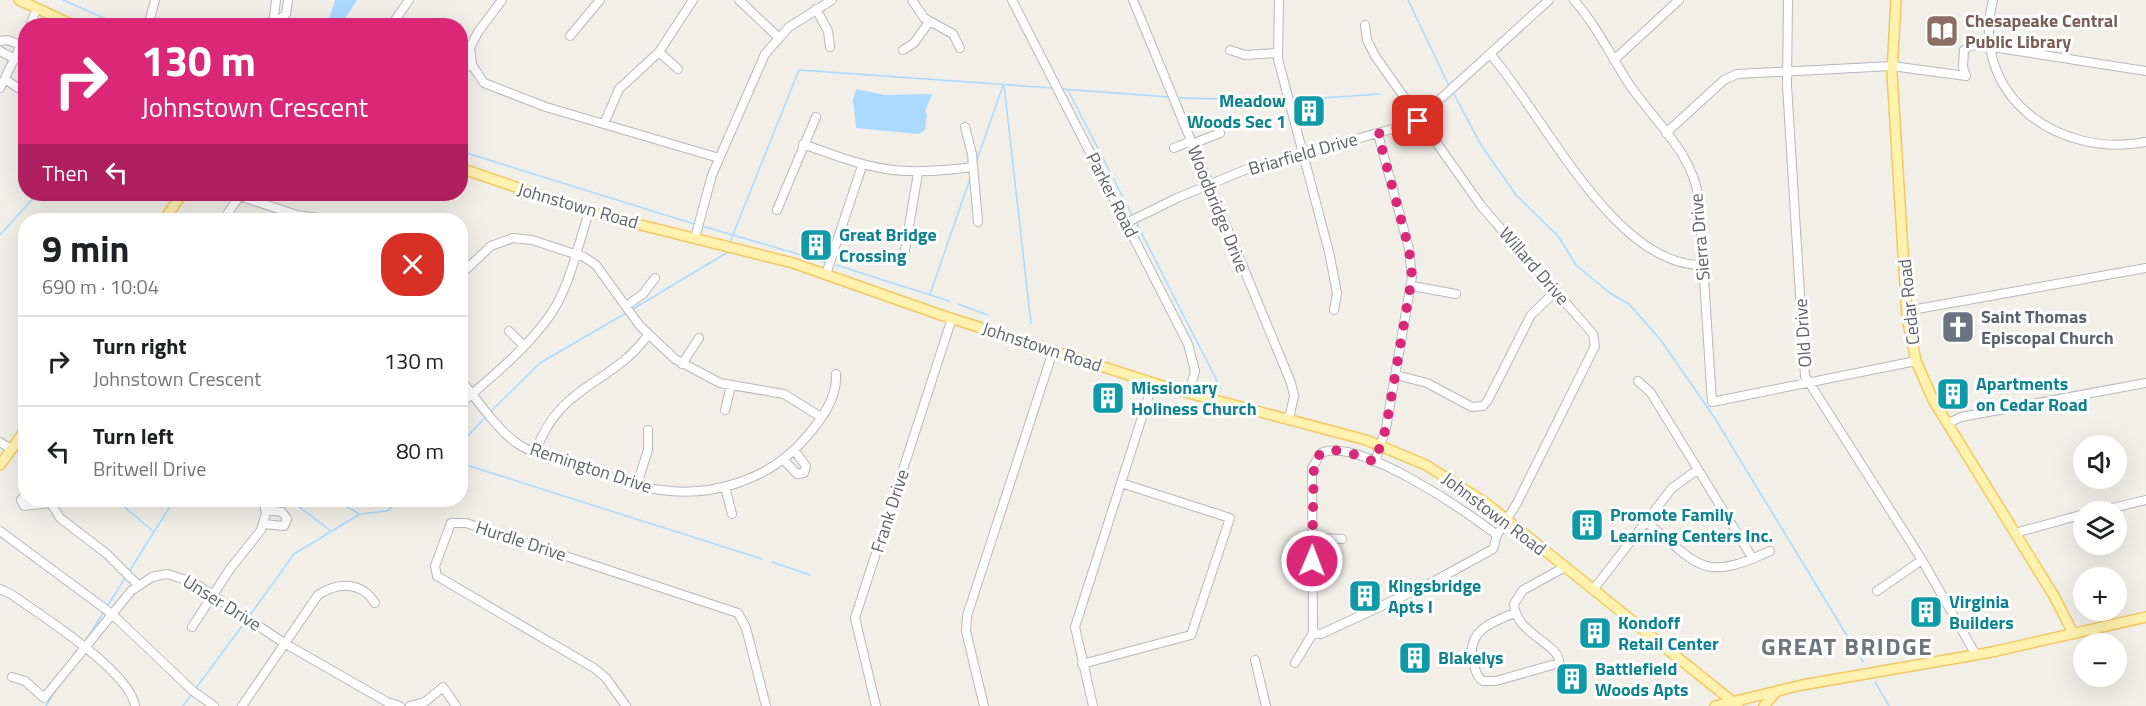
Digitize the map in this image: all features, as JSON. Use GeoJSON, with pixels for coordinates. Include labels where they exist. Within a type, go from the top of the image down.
{"type":"FeatureCollection","features":[{"type":"Feature","properties":{"kind":"main road"},"geometry":{"type":"LineString","coordinates":[[19,0],[58,18]]}},
{"type":"Feature","properties":{"kind":"main road","name":"Cedar Road"},"geometry":{"type":"LineString","coordinates":[[1896,0],[1892,66],[1906,310],[1916,361],[1928,390],[1947,424],[2071,625],[2073,633]]}},
{"type":"Feature","properties":{"kind":"main road","name":"Johnstown Road"},"geometry":{"type":"LineString","coordinates":[[468,171],[589,212],[826,274],[952,318],[1153,383],[1381,445],[1447,477],[1507,520],[1735,704]]}},
{"type":"Feature","properties":{"kind":"main road"},"geometry":{"type":"LineString","coordinates":[[0,465],[18,440]]}},
{"type":"Feature","properties":{"kind":"main road"},"geometry":{"type":"LineString","coordinates":[[1715,706],[1735,704],[1777,690],[1976,655],[2146,617]]}},
{"type":"Feature","properties":{"kind":"main road"},"geometry":{"type":"LineString","coordinates":[[1764,706],[1777,690]]}},
{"type":"Feature","properties":{"kind":"street"},"geometry":{"type":"LineString","coordinates":[[150,18],[155,0]]}},
{"type":"Feature","properties":{"kind":"street"},"geometry":{"type":"LineString","coordinates":[[274,18],[276,0]]}},
{"type":"Feature","properties":{"kind":"street"},"geometry":{"type":"LineString","coordinates":[[281,18],[286,14],[288,0]]}},
{"type":"Feature","properties":{"kind":"street"},"geometry":{"type":"LineString","coordinates":[[397,18],[409,0]]}},
{"type":"Feature","properties":{"kind":"street"},"geometry":{"type":"LineString","coordinates":[[502,0],[474,38],[471,48],[472,65],[478,78],[489,87],[719,158]]}},
{"type":"Feature","properties":{"kind":"street"},"geometry":{"type":"LineString","coordinates":[[570,36],[600,0]]}},
{"type":"Feature","properties":{"kind":"street"},"geometry":{"type":"LineString","coordinates":[[604,124],[619,89],[660,52],[693,0]]}},
{"type":"Feature","properties":{"kind":"street"},"geometry":{"type":"LineString","coordinates":[[739,0],[778,37]]}},
{"type":"Feature","properties":{"kind":"street"},"geometry":{"type":"LineString","coordinates":[[694,238],[719,158],[758,66],[778,37],[832,0]]}},
{"type":"Feature","properties":{"kind":"street"},"geometry":{"type":"LineString","coordinates":[[912,0],[929,22],[953,34],[960,48]]}},
{"type":"Feature","properties":{"kind":"street","name":"Parker Road"},"geometry":{"type":"LineString","coordinates":[[1012,0],[1193,358],[1195,371],[1188,393]]}},
{"type":"Feature","properties":{"kind":"street","name":"Woodbridge Drive"},"geometry":{"type":"LineString","coordinates":[[1133,0],[1291,383],[1294,396],[1289,419]]}},
{"type":"Feature","properties":{"kind":"street"},"geometry":{"type":"LineString","coordinates":[[1278,0],[1277,53],[1329,252],[1337,294],[1334,310]]}},
{"type":"Feature","properties":{"kind":"street","name":"Briarfield Drive"},"geometry":{"type":"LineString","coordinates":[[1126,224],[1208,184],[1247,169],[1378,134],[1419,119],[1549,0]]}},
{"type":"Feature","properties":{"kind":"street","name":"Sierra Drive"},"geometry":{"type":"LineString","coordinates":[[1574,0],[1686,161],[1697,189],[1712,402],[1810,383]]}},
{"type":"Feature","properties":{"kind":"street"},"geometry":{"type":"LineString","coordinates":[[1614,60],[1679,0]]}},
{"type":"Feature","properties":{"kind":"street","name":"Old Drive"},"geometry":{"type":"LineString","coordinates":[[1788,0],[1787,71],[1805,376],[1922,560],[1976,655]]}},
{"type":"Feature","properties":{"kind":"street"},"geometry":{"type":"LineString","coordinates":[[1993,0],[1989,24],[1990,46],[1996,69],[2007,90],[2029,114],[2052,130],[2092,144],[2120,146],[2146,142]]}},
{"type":"Feature","properties":{"kind":"street"},"geometry":{"type":"LineString","coordinates":[[33,18],[37,8]]}},
{"type":"Feature","properties":{"kind":"street"},"geometry":{"type":"LineString","coordinates":[[816,9],[828,31],[831,47]]}},
{"type":"Feature","properties":{"kind":"street"},"geometry":{"type":"LineString","coordinates":[[903,50],[914,44],[929,22]]}},
{"type":"Feature","properties":{"kind":"street","name":"Willard Drive"},"geometry":{"type":"LineString","coordinates":[[1313,633],[1321,634],[1479,559],[1493,549],[1497,535],[1507,520],[1595,346],[1593,334],[1482,207],[1375,56],[1367,40],[1365,25]]}},
{"type":"Feature","properties":{"kind":"street"},"geometry":{"type":"LineString","coordinates":[[0,41],[7,40],[18,44]]}},
{"type":"Feature","properties":{"kind":"street"},"geometry":{"type":"LineString","coordinates":[[1666,133],[1730,76],[1892,66],[1966,76],[1963,63],[1965,49],[1974,45],[2146,71]]}},
{"type":"Feature","properties":{"kind":"street"},"geometry":{"type":"LineString","coordinates":[[1230,50],[1245,55],[1277,53]]}},
{"type":"Feature","properties":{"kind":"street"},"geometry":{"type":"LineString","coordinates":[[0,51],[15,58]]}},
{"type":"Feature","properties":{"kind":"street"},"geometry":{"type":"LineString","coordinates":[[0,88],[6,80],[18,52]]}},
{"type":"Feature","properties":{"kind":"street"},"geometry":{"type":"LineString","coordinates":[[660,52],[678,69]]}},
{"type":"Feature","properties":{"kind":"street"},"geometry":{"type":"LineString","coordinates":[[1490,54],[1578,176],[1644,246],[1661,257],[1687,265],[1703,265]]}},
{"type":"Feature","properties":{"kind":"street"},"geometry":{"type":"LineString","coordinates":[[468,66],[472,65]]}},
{"type":"Feature","properties":{"kind":"street"},"geometry":{"type":"LineString","coordinates":[[6,80],[18,88]]}},
{"type":"Feature","properties":{"kind":"street"},"geometry":{"type":"LineString","coordinates":[[777,210],[816,117]]}},
{"type":"Feature","properties":{"kind":"street"},"geometry":{"type":"LineString","coordinates":[[965,127],[973,167],[978,222]]}},
{"type":"Feature","properties":{"kind":"street"},"geometry":{"type":"LineString","coordinates":[[1174,148],[1220,134]]}},
{"type":"Feature","properties":{"kind":"street"},"geometry":{"type":"LineString","coordinates":[[1375,462],[1381,445],[1396,375],[1412,286],[1409,249],[1378,134]]}},
{"type":"Feature","properties":{"kind":"street"},"geometry":{"type":"LineString","coordinates":[[803,144],[862,166],[893,172],[918,173],[973,167]]}},
{"type":"Feature","properties":{"kind":"street"},"geometry":{"type":"LineString","coordinates":[[826,274],[862,166]]}},
{"type":"Feature","properties":{"kind":"street"},"geometry":{"type":"LineString","coordinates":[[905,250],[918,173]]}},
{"type":"Feature","properties":{"kind":"street"},"geometry":{"type":"LineString","coordinates":[[257,201],[291,213]]}},
{"type":"Feature","properties":{"kind":"street"},"geometry":{"type":"LineString","coordinates":[[468,398],[542,326],[557,304],[589,212]]}},
{"type":"Feature","properties":{"kind":"street"},"geometry":{"type":"LineString","coordinates":[[468,268],[491,246],[505,239],[524,238],[575,254],[596,265],[648,335],[682,364],[704,376],[731,386],[784,394],[821,417]]}},
{"type":"Feature","properties":{"kind":"street"},"geometry":{"type":"LineString","coordinates":[[1906,310],[2146,268]]}},
{"type":"Feature","properties":{"kind":"street"},"geometry":{"type":"LineString","coordinates":[[626,306],[643,294],[655,278]]}},
{"type":"Feature","properties":{"kind":"street"},"geometry":{"type":"LineString","coordinates":[[1412,286],[1456,294]]}},
{"type":"Feature","properties":{"kind":"street"},"geometry":{"type":"LineString","coordinates":[[1396,375],[1426,383],[1472,406],[1483,406],[1531,315],[1556,291]]}},
{"type":"Feature","properties":{"kind":"street","name":"Frank Drive"},"geometry":{"type":"LineString","coordinates":[[876,706],[855,618],[952,318]]}},
{"type":"Feature","properties":{"kind":"street"},"geometry":{"type":"LineString","coordinates":[[509,330],[523,345]]}},
{"type":"Feature","properties":{"kind":"street"},"geometry":{"type":"LineString","coordinates":[[536,452],[546,427],[559,408],[631,354],[648,335]]}},
{"type":"Feature","properties":{"kind":"street"},"geometry":{"type":"LineString","coordinates":[[682,364],[699,338]]}},
{"type":"Feature","properties":{"kind":"street"},"geometry":{"type":"LineString","coordinates":[[984,706],[966,632],[967,616],[1053,351]]}},
{"type":"Feature","properties":{"kind":"street"},"geometry":{"type":"LineString","coordinates":[[1810,383],[1916,361]]}},
{"type":"Feature","properties":{"kind":"street","name":"Remington Drive"},"geometry":{"type":"LineString","coordinates":[[468,389],[512,439],[536,452],[637,484],[674,492],[725,487],[749,479],[783,459],[794,450],[821,417],[834,392],[836,374]]}},
{"type":"Feature","properties":{"kind":"street"},"geometry":{"type":"LineString","coordinates":[[1638,381],[1651,393],[1753,559]]}},
{"type":"Feature","properties":{"kind":"street"},"geometry":{"type":"LineString","coordinates":[[1093,706],[1075,627],[1153,383]]}},
{"type":"Feature","properties":{"kind":"street"},"geometry":{"type":"LineString","coordinates":[[1947,424],[1961,417],[2146,384]]}},
{"type":"Feature","properties":{"kind":"street"},"geometry":{"type":"LineString","coordinates":[[725,410],[731,386]]}},
{"type":"Feature","properties":{"kind":"street"},"geometry":{"type":"LineString","coordinates":[[637,484],[648,450],[648,430]]}},
{"type":"Feature","properties":{"kind":"street"},"geometry":{"type":"LineString","coordinates":[[0,442],[11,449]]}},
{"type":"Feature","properties":{"kind":"street"},"geometry":{"type":"LineString","coordinates":[[783,459],[797,474],[804,473],[806,466],[794,450]]}},
{"type":"Feature","properties":{"kind":"street"},"geometry":{"type":"LineString","coordinates":[[1296,663],[1313,633],[1312,468],[1321,453],[1333,450],[1375,462],[1424,485],[1497,535]]}},
{"type":"Feature","properties":{"kind":"street"},"geometry":{"type":"LineString","coordinates":[[1593,590],[1676,484],[1697,470]]}},
{"type":"Feature","properties":{"kind":"street"},"geometry":{"type":"LineString","coordinates":[[1082,664],[1191,635],[1230,518],[1121,483]]}},
{"type":"Feature","properties":{"kind":"street"},"geometry":{"type":"LineString","coordinates":[[725,487],[732,514]]}},
{"type":"Feature","properties":{"kind":"street"},"geometry":{"type":"LineString","coordinates":[[2127,505],[2146,500]]}},
{"type":"Feature","properties":{"kind":"street"},"geometry":{"type":"LineString","coordinates":[[54,507],[60,518],[107,554],[138,585]]}},
{"type":"Feature","properties":{"kind":"street"},"geometry":{"type":"LineString","coordinates":[[192,627],[212,595],[264,524],[265,507]]}},
{"type":"Feature","properties":{"kind":"street"},"geometry":{"type":"LineString","coordinates":[[264,524],[284,526],[287,519],[282,512],[266,510]]}},
{"type":"Feature","properties":{"kind":"street"},"geometry":{"type":"LineString","coordinates":[[2015,533],[2073,517]]}},
{"type":"Feature","properties":{"kind":"street"},"geometry":{"type":"LineString","coordinates":[[1646,522],[1703,566],[1724,568],[1770,551]]}},
{"type":"Feature","properties":{"kind":"street","name":"Hurdle Drive"},"geometry":{"type":"LineString","coordinates":[[626,706],[606,678],[594,668],[437,576],[435,566],[450,523],[466,523],[738,613],[746,628],[765,706]]}},
{"type":"Feature","properties":{"kind":"street"},"geometry":{"type":"LineString","coordinates":[[0,531],[112,614],[194,691],[214,706]]}},
{"type":"Feature","properties":{"kind":"street"},"geometry":{"type":"LineString","coordinates":[[1312,538],[1342,539]]}},
{"type":"Feature","properties":{"kind":"street"},"geometry":{"type":"LineString","coordinates":[[1877,591],[1922,560]]}},
{"type":"Feature","properties":{"kind":"street"},"geometry":{"type":"LineString","coordinates":[[1515,613],[1480,632],[1473,639],[1471,652],[1477,674],[1483,681],[1496,681],[1555,666],[1558,663],[1557,654],[1522,626],[1515,613],[1515,600],[1523,590],[1565,567]]}},
{"type":"Feature","properties":{"kind":"street","name":"Unser Drive"},"geometry":{"type":"LineString","coordinates":[[12,677],[25,681],[44,698],[138,585],[152,577],[176,575],[194,582],[284,643],[396,706]]}},
{"type":"Feature","properties":{"kind":"street"},"geometry":{"type":"LineString","coordinates":[[242,706],[312,601],[328,589],[356,586],[375,603]]}},
{"type":"Feature","properties":{"kind":"street"},"geometry":{"type":"LineString","coordinates":[[0,589],[11,594],[85,647],[129,689],[135,706]]}},
{"type":"Feature","properties":{"kind":"street"},"geometry":{"type":"LineString","coordinates":[[1255,660],[1266,706]]}},
{"type":"Feature","properties":{"kind":"street"},"geometry":{"type":"LineString","coordinates":[[410,706],[425,702],[443,687],[456,706]]}},
{"type":"Feature","properties":{"kind":"water"},"geometry":{"type":"Polygon","coordinates":[[[335,0],[357,0],[345,18],[329,18],[335,0]]]}},
{"type":"Feature","properties":{"kind":"water"},"geometry":{"type":"Polygon","coordinates":[[[856,89],[885,95],[932,94],[925,111],[927,114],[925,130],[919,134],[856,128],[853,100],[856,89]]]}},
{"type":"Feature","properties":{"kind":"waterway"},"geometry":{"type":"LineString","coordinates":[[63,0],[104,18]]}},
{"type":"Feature","properties":{"kind":"waterway"},"geometry":{"type":"LineString","coordinates":[[1408,0],[1449,86]]}},
{"type":"Feature","properties":{"kind":"waterway"},"geometry":{"type":"LineString","coordinates":[[730,242],[799,70],[1052,88]]}},
{"type":"Feature","properties":{"kind":"waterway"},"geometry":{"type":"LineString","coordinates":[[976,163],[1003,85]]}},
{"type":"Feature","properties":{"kind":"waterway"},"geometry":{"type":"LineString","coordinates":[[1004,85],[1031,324]]}},
{"type":"Feature","properties":{"kind":"waterway"},"geometry":{"type":"LineString","coordinates":[[1062,89],[1169,97]]}},
{"type":"Feature","properties":{"kind":"waterway"},"geometry":{"type":"LineString","coordinates":[[1068,90],[1132,215]]}},
{"type":"Feature","properties":{"kind":"waterway"},"geometry":{"type":"LineString","coordinates":[[1293,100],[1380,94]]}},
{"type":"Feature","properties":{"kind":"waterway"},"geometry":{"type":"LineString","coordinates":[[1454,94],[1481,145],[1516,195],[1558,236],[1576,265],[1611,294],[1629,304],[1660,339],[1714,417],[1863,662]]}},
{"type":"Feature","properties":{"kind":"waterway"},"geometry":{"type":"LineString","coordinates":[[1178,98],[1284,100]]}},
{"type":"Feature","properties":{"kind":"waterway"},"geometry":{"type":"LineString","coordinates":[[468,153],[694,224]]}},
{"type":"Feature","properties":{"kind":"waterway"},"geometry":{"type":"LineString","coordinates":[[930,294],[970,179]]}},
{"type":"Feature","properties":{"kind":"waterway"},"geometry":{"type":"LineString","coordinates":[[20,213],[31,201]]}},
{"type":"Feature","properties":{"kind":"waterway"},"geometry":{"type":"LineString","coordinates":[[0,235],[18,215]]}},
{"type":"Feature","properties":{"kind":"waterway"},"geometry":{"type":"LineString","coordinates":[[1137,224],[1221,389]]}},
{"type":"Feature","properties":{"kind":"waterway"},"geometry":{"type":"LineString","coordinates":[[702,226],[825,262]]}},
{"type":"Feature","properties":{"kind":"waterway"},"geometry":{"type":"LineString","coordinates":[[633,309],[728,252]]}},
{"type":"Feature","properties":{"kind":"waterway"},"geometry":{"type":"LineString","coordinates":[[836,265],[949,301]]}},
{"type":"Feature","properties":{"kind":"waterway"},"geometry":{"type":"LineString","coordinates":[[958,304],[988,315]]}},
{"type":"Feature","properties":{"kind":"waterway"},"geometry":{"type":"LineString","coordinates":[[492,410],[540,363],[626,313]]}},
{"type":"Feature","properties":{"kind":"waterway"},"geometry":{"type":"LineString","coordinates":[[468,436],[486,417]]}},
{"type":"Feature","properties":{"kind":"waterway"},"geometry":{"type":"LineString","coordinates":[[468,466],[762,559]]}},
{"type":"Feature","properties":{"kind":"waterway"},"geometry":{"type":"LineString","coordinates":[[124,507],[153,531]]}},
{"type":"Feature","properties":{"kind":"waterway"},"geometry":{"type":"LineString","coordinates":[[130,570],[170,507]]}},
{"type":"Feature","properties":{"kind":"waterway"},"geometry":{"type":"LineString","coordinates":[[299,507],[331,531]]}},
{"type":"Feature","properties":{"kind":"waterway"},"geometry":{"type":"LineString","coordinates":[[347,507],[359,514]]}},
{"type":"Feature","properties":{"kind":"waterway"},"geometry":{"type":"LineString","coordinates":[[250,615],[294,554],[360,514],[387,511],[392,507]]}},
{"type":"Feature","properties":{"kind":"waterway"},"geometry":{"type":"LineString","coordinates":[[772,562],[810,575]]}},
{"type":"Feature","properties":{"kind":"waterway"},"geometry":{"type":"LineString","coordinates":[[108,605],[125,578]]}},
{"type":"Feature","properties":{"kind":"waterway"},"geometry":{"type":"LineString","coordinates":[[86,640],[103,613]]}},
{"type":"Feature","properties":{"kind":"waterway"},"geometry":{"type":"LineString","coordinates":[[196,688],[245,622]]}},
{"type":"Feature","properties":{"kind":"waterway"},"geometry":{"type":"LineString","coordinates":[[1875,682],[1889,706]]}},
{"type":"Feature","properties":{"kind":"waterway"},"geometry":{"type":"LineString","coordinates":[[46,706],[56,689]]}},
{"type":"Feature","properties":{"kind":"waterway"},"geometry":{"type":"LineString","coordinates":[[183,706],[191,695]]}},
{"type":"Feature","properties":{"kind":"place","name":"Chesapeake Central Public Library"},"geometry":{"type":"Point","coordinates":[1942,31]}},
{"type":"Feature","properties":{"kind":"place","name":"Meadow Woods Sec 1"},"geometry":{"type":"Point","coordinates":[1309,111]}},
{"type":"Feature","properties":{"kind":"place","name":"Great Bridge Crossing"},"geometry":{"type":"Point","coordinates":[816,245]}},
{"type":"Feature","properties":{"kind":"place","name":"Saint Thomas Episcopal Church"},"geometry":{"type":"Point","coordinates":[1958,327]}},
{"type":"Feature","properties":{"kind":"place","name":"Apartments on Cedar Road"},"geometry":{"type":"Point","coordinates":[1953,394]}},
{"type":"Feature","properties":{"kind":"place","name":"Missionary Holiness Church"},"geometry":{"type":"Point","coordinates":[1108,398]}},
{"type":"Feature","properties":{"kind":"place","name":"Promote Family Learning Centers Inc."},"geometry":{"type":"Point","coordinates":[1587,525]}},
{"type":"Feature","properties":{"kind":"place","name":"Kingsbridge Apts I"},"geometry":{"type":"Point","coordinates":[1365,596]}},
{"type":"Feature","properties":{"kind":"place","name":"Virginia Builders"},"geometry":{"type":"Point","coordinates":[1926,612]}},
{"type":"Feature","properties":{"kind":"place","name":"Kondoff Retail Center"},"geometry":{"type":"Point","coordinates":[1595,633]}},
{"type":"Feature","properties":{"kind":"place","name":"Blakelys"},"geometry":{"type":"Point","coordinates":[1415,658]}},
{"type":"Feature","properties":{"kind":"place","name":"Battlefield Woods Apts"},"geometry":{"type":"Point","coordinates":[1572,679]}},
{"type":"Feature","properties":{"kind":"district","name":"GREAT BRIDGE"},"geometry":{"type":"Point","coordinates":[1847,647]}},
{"type":"Feature","properties":{"kind":"route"},"geometry":{"type":"LineString","coordinates":[[1312,561],[1312,468],[1314,461],[1321,453],[1333,450],[1375,462],[1386,428],[1410,297],[1412,264],[1378,134],[1418,121]]}}]}
